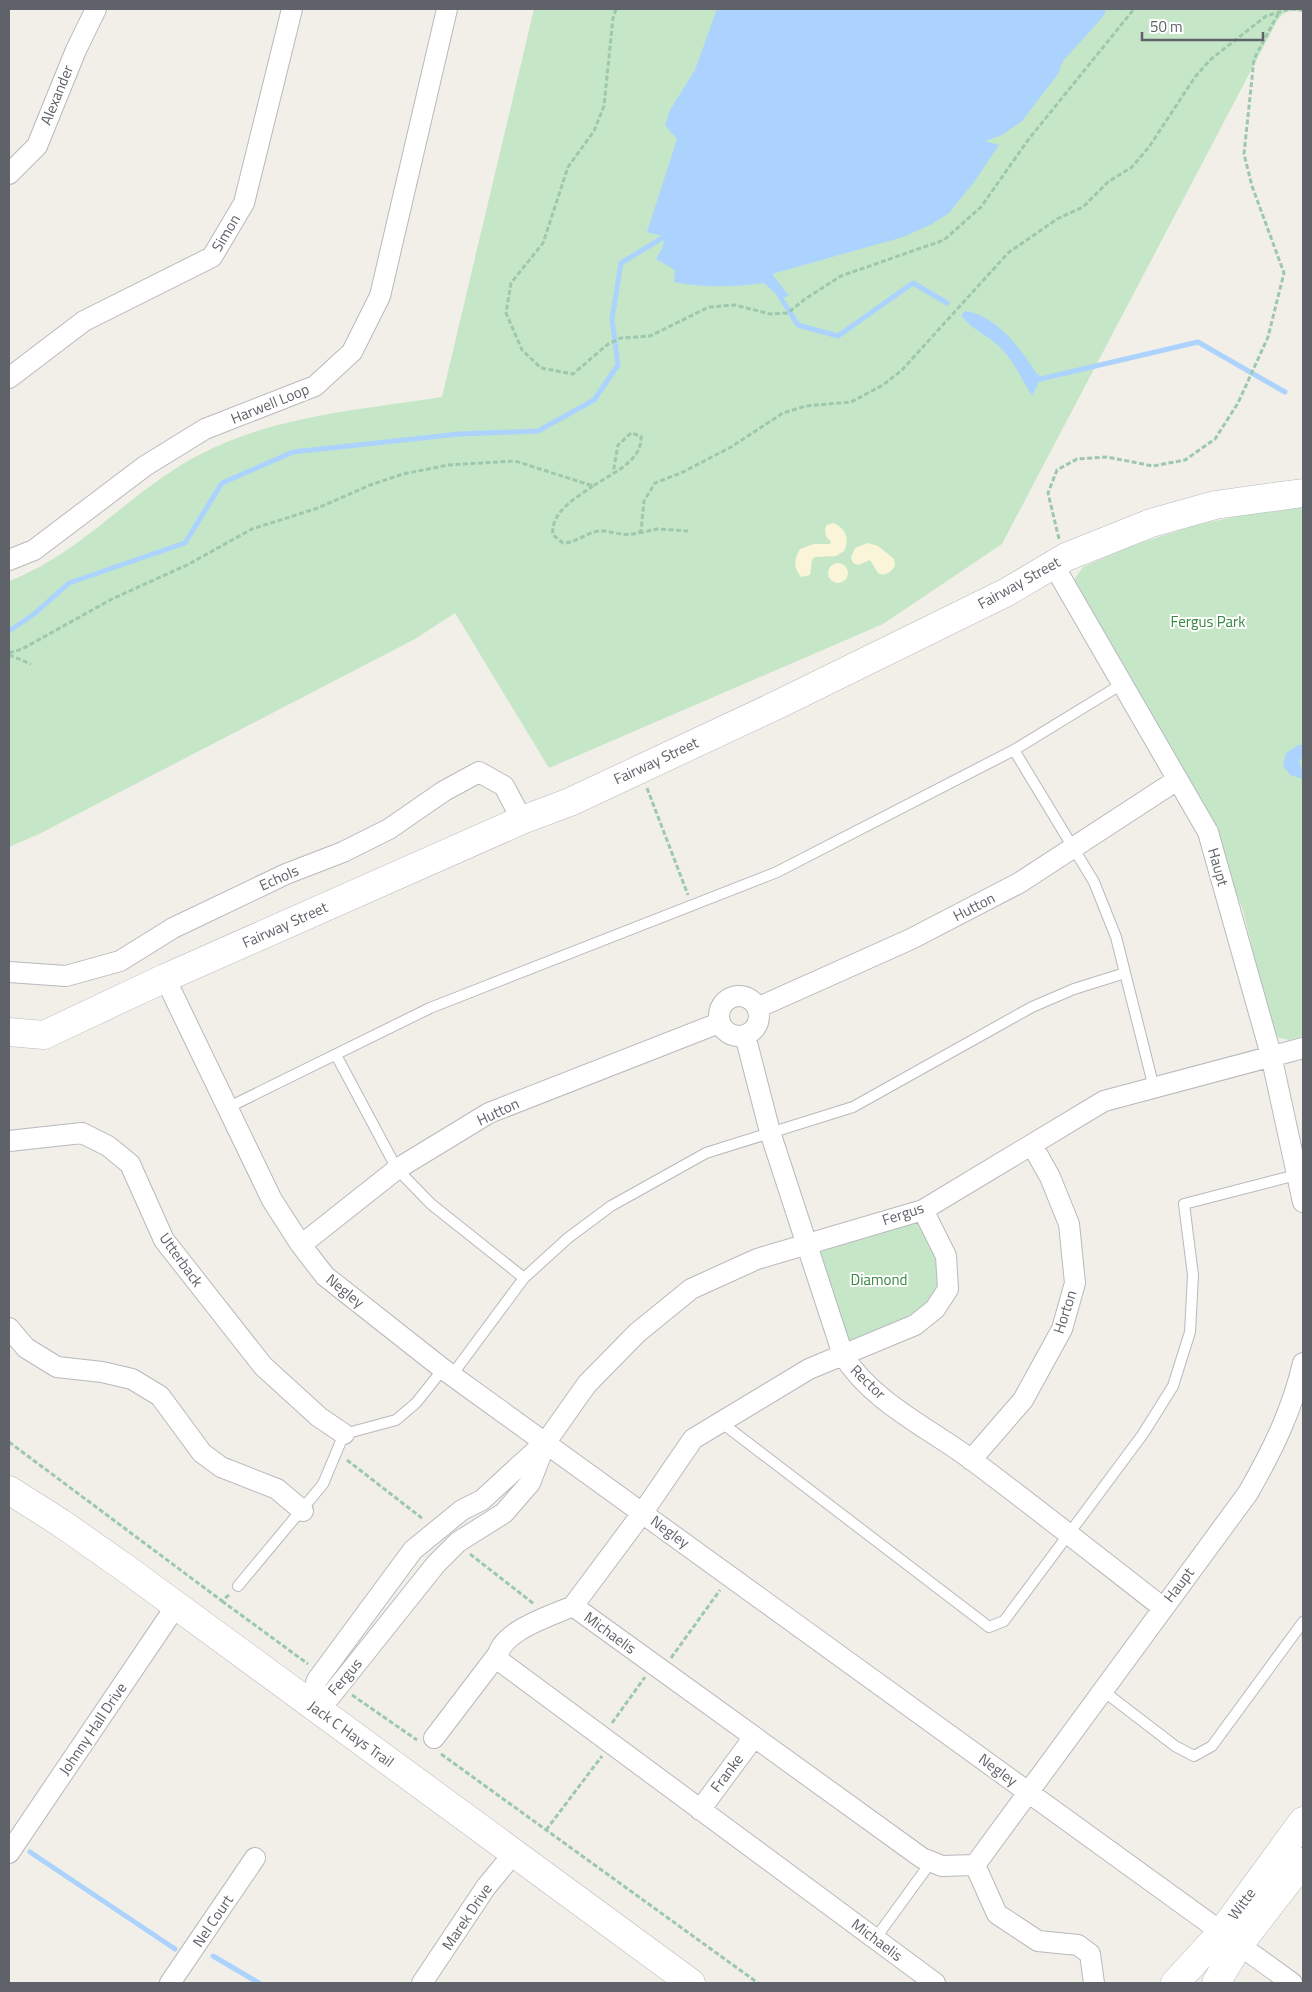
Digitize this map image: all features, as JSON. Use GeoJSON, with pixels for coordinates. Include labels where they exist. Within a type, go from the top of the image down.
{"type":"FeatureCollection","features":[{"type":"Feature","properties":{"kind":"street","name":"Alexander"},"geometry":{"type":"LineString","coordinates":[[9,174],[37,146],[76,50],[96,9]]}},
{"type":"Feature","properties":{"kind":"street","name":"Simon"},"geometry":{"type":"LineString","coordinates":[[9,378],[84,321],[212,257],[244,202],[292,9]]}},
{"type":"Feature","properties":{"kind":"street","name":"Harwell Loop"},"geometry":{"type":"LineString","coordinates":[[9,560],[34,550],[153,461],[205,430],[315,386],[352,352],[380,296],[447,9]]}},
{"type":"Feature","properties":{"kind":"street","name":"Fairway Street"},"geometry":{"type":"LineString","coordinates":[[9,1032],[44,1035],[165,978],[522,820],[570,802],[777,705],[1006,592],[1059,561],[1151,523],[1215,505],[1303,493]]}},
{"type":"Feature","properties":{"kind":"street","name":"Haupt"},"geometry":{"type":"LineString","coordinates":[[1059,561],[1122,684],[1208,832],[1271,1055],[1300,1174],[1303,1202]]}},
{"type":"Feature","properties":{"kind":"street","name":"Echols"},"geometry":{"type":"LineString","coordinates":[[9,972],[66,976],[120,961],[174,928],[286,874],[343,852],[389,829],[444,791],[479,772],[504,786],[522,820]]}},
{"type":"Feature","properties":{"kind":"street","name":"Hutton"},"geometry":{"type":"LineString","coordinates":[[757,1008],[911,939],[1020,883],[1177,780]]}},
{"type":"Feature","properties":{"kind":"street","name":"Negley"},"geometry":{"type":"LineString","coordinates":[[165,978],[229,1107],[272,1200],[301,1245],[326,1276],[448,1372],[1292,1983]]}},
{"type":"Feature","properties":{"kind":"street"},"geometry":{"type":"LineString","coordinates":[[734,997],[748,998],[757,1008],[759,1019],[756,1026],[745,1035],[733,1036],[720,1023],[720,1010],[723,1004],[734,997]]}},
{"type":"Feature","properties":{"kind":"street","name":"Hutton"},"geometry":{"type":"LineString","coordinates":[[301,1245],[397,1169],[489,1113],[720,1023]]}},
{"type":"Feature","properties":{"kind":"street","name":"Rector"},"geometry":{"type":"LineString","coordinates":[[745,1035],[770,1132],[843,1355],[852,1370],[880,1396],[972,1460],[1162,1608]]}},
{"type":"Feature","properties":{"kind":"street","name":"Fergus"},"geometry":{"type":"LineString","coordinates":[[309,1703],[317,1680],[413,1550],[462,1510],[482,1500],[546,1442],[587,1384],[637,1333],[691,1289],[756,1259],[923,1210],[1104,1102],[1271,1055],[1303,1048]]}},
{"type":"Feature","properties":{"kind":"street","name":"Utterback"},"geometry":{"type":"LineString","coordinates":[[9,1141],[82,1134],[108,1146],[130,1164],[164,1240],[263,1366],[319,1417],[344,1434]]}},
{"type":"Feature","properties":{"kind":"street","name":"Horton"},"geometry":{"type":"LineString","coordinates":[[972,1460],[1023,1400],[1062,1329],[1075,1283],[1070,1224],[1050,1177],[1032,1145]]}},
{"type":"Feature","properties":{"kind":"street"},"geometry":{"type":"LineString","coordinates":[[573,1606],[643,1512],[693,1439],[809,1369],[915,1325],[935,1309],[948,1289],[946,1256],[923,1210]]}},
{"type":"Feature","properties":{"kind":"street"},"geometry":{"type":"LineString","coordinates":[[9,1328],[26,1348],[57,1367],[102,1372],[132,1379],[160,1396],[202,1453],[221,1467],[277,1489],[302,1511]]}},
{"type":"Feature","properties":{"kind":"street","name":"Haupt"},"geometry":{"type":"LineString","coordinates":[[975,1866],[1248,1493],[1276,1444],[1294,1402],[1303,1363]]}},
{"type":"Feature","properties":{"kind":"street","name":"Fergus"},"geometry":{"type":"LineString","coordinates":[[309,1703],[329,1698],[436,1564],[458,1542],[504,1514],[530,1483],[546,1442]]}},
{"type":"Feature","properties":{"kind":"street","name":"Jack C Hays Trail"},"geometry":{"type":"LineString","coordinates":[[9,1490],[61,1523],[176,1606],[691,1983]]}},
{"type":"Feature","properties":{"kind":"street","name":"Johnny Hall Drive"},"geometry":{"type":"LineString","coordinates":[[9,1853],[176,1606]]}},
{"type":"Feature","properties":{"kind":"street","name":"Michaelis"},"geometry":{"type":"LineString","coordinates":[[935,1983],[497,1659],[498,1654],[519,1630],[573,1606],[922,1858],[942,1866],[975,1866]]}},
{"type":"Feature","properties":{"kind":"street"},"geometry":{"type":"LineString","coordinates":[[431,1743],[498,1654]]}},
{"type":"Feature","properties":{"kind":"street","name":"Franke"},"geometry":{"type":"LineString","coordinates":[[700,1810],[754,1737]]}},
{"type":"Feature","properties":{"kind":"street","name":"Witte"},"geometry":{"type":"LineString","coordinates":[[1216,1983],[1230,1939],[1303,1821]]}},
{"type":"Feature","properties":{"kind":"street","name":"Marek Drive"},"geometry":{"type":"LineString","coordinates":[[422,1983],[486,1887],[514,1853]]}},
{"type":"Feature","properties":{"kind":"street","name":"Nel Court"},"geometry":{"type":"LineString","coordinates":[[170,1983],[255,1858]]}},
{"type":"Feature","properties":{"kind":"street","name":"Witte"},"geometry":{"type":"LineString","coordinates":[[1175,1983],[1230,1939],[1303,1862]]}},
{"type":"Feature","properties":{"kind":"street"},"geometry":{"type":"LineString","coordinates":[[975,1866],[997,1914],[1038,1941],[1078,1946],[1090,1954],[1094,1983]]}},
{"type":"Feature","properties":{"kind":"lane"},"geometry":{"type":"LineString","coordinates":[[229,1107],[430,1008],[777,872],[1014,750],[1122,684]]}},
{"type":"Feature","properties":{"kind":"lane"},"geometry":{"type":"LineString","coordinates":[[1014,750],[1094,882],[1116,937],[1154,1088]]}},
{"type":"Feature","properties":{"kind":"lane"},"geometry":{"type":"LineString","coordinates":[[238,1586],[323,1484],[344,1434],[396,1420],[416,1403],[448,1372],[524,1278],[568,1238],[611,1206],[706,1153],[853,1107],[1032,1007],[1074,989],[1126,973]]}},
{"type":"Feature","properties":{"kind":"lane"},"geometry":{"type":"LineString","coordinates":[[336,1055],[397,1169],[431,1204],[524,1278]]}},
{"type":"Feature","properties":{"kind":"lane"},"geometry":{"type":"LineString","coordinates":[[722,1423],[989,1627],[1004,1621],[1143,1434],[1173,1386],[1190,1332],[1193,1275],[1184,1204],[1300,1174]]}},
{"type":"Feature","properties":{"kind":"lane"},"geometry":{"type":"LineString","coordinates":[[1102,1690],[1175,1746],[1194,1756],[1212,1746],[1303,1622]]}},
{"type":"Feature","properties":{"kind":"lane"},"geometry":{"type":"LineString","coordinates":[[875,1939],[931,1862]]}},
{"type":"Feature","properties":{"kind":"path"},"geometry":{"type":"LineString","coordinates":[[616,9],[613,18],[604,106],[594,131],[568,168],[543,243],[511,283],[506,313],[522,350],[541,368],[573,374],[608,344],[621,338],[650,336],[709,307],[735,305],[770,314],[788,313],[805,299],[841,276],[944,240],[981,207],[1028,140],[1134,9]]}},
{"type":"Feature","properties":{"kind":"path"},"geometry":{"type":"LineString","coordinates":[[1059,561],[1048,493],[1057,470],[1077,459],[1108,457],[1153,466],[1185,460],[1215,440],[1238,403],[1268,337],[1284,273],[1252,186],[1244,154],[1254,59],[1280,10]]}},
{"type":"Feature","properties":{"kind":"path"},"geometry":{"type":"LineString","coordinates":[[638,533],[641,532],[640,521],[644,501],[655,483],[683,472],[731,447],[783,413],[806,406],[851,402],[883,385],[902,370],[1008,253],[1057,220],[1083,207],[1108,182],[1132,167],[1149,147],[1195,77],[1211,59],[1266,16],[1280,10],[1303,10]]}},
{"type":"Feature","properties":{"kind":"path"},"geometry":{"type":"LineString","coordinates":[[613,473],[618,445],[631,433],[637,433],[642,436],[642,442],[635,456],[613,473],[593,486],[560,512],[554,521],[553,535],[563,543],[569,543],[600,531],[620,535],[657,529],[688,530]]}},
{"type":"Feature","properties":{"kind":"path"},"geometry":{"type":"LineString","coordinates":[[9,654],[22,649],[112,599],[187,565],[252,529],[318,508],[359,489],[387,479],[448,464],[515,461],[593,486]]}},
{"type":"Feature","properties":{"kind":"path"},"geometry":{"type":"LineString","coordinates":[[9,654],[31,664]]}},
{"type":"Feature","properties":{"kind":"path"},"geometry":{"type":"LineString","coordinates":[[639,769],[692,906]]}},
{"type":"Feature","properties":{"kind":"path"},"geometry":{"type":"LineString","coordinates":[[9,1442],[322,1674]]}},
{"type":"Feature","properties":{"kind":"path"},"geometry":{"type":"LineString","coordinates":[[546,1830],[658,1667],[731,1576]]}},
{"type":"Feature","properties":{"kind":"path"},"geometry":{"type":"LineString","coordinates":[[222,1601],[238,1586]]}},
{"type":"Feature","properties":{"kind":"path"},"geometry":{"type":"LineString","coordinates":[[339,1686],[416,1740],[431,1743],[546,1830],[758,1983]]}},
{"type":"Feature","properties":{"kind":"green space"},"geometry":{"type":"Polygon","coordinates":[[[534,9],[1303,9],[1303,12],[1284,13],[1276,23],[1002,544],[883,624],[549,768],[455,613],[415,639],[39,834],[9,847],[9,581],[34,570],[58,556],[171,471],[224,443],[284,423],[316,416],[442,397],[534,9]]]}},
{"type":"Feature","properties":{"kind":"green space","name":"Fergus Park"},"geometry":{"type":"Polygon","coordinates":[[[1303,507],[1303,1036],[1289,1040],[1279,1038],[1272,1030],[1243,910],[1198,799],[1076,584],[1075,578],[1083,567],[1134,545],[1196,525],[1272,509],[1303,507]]]}},
{"type":"Feature","properties":{"kind":"green space","name":"Diamond"},"geometry":{"type":"Polygon","coordinates":[[[922,1211],[945,1256],[933,1308],[844,1353],[808,1244],[922,1211]]]}},
{"type":"Feature","properties":{"kind":"sand"},"geometry":{"type":"Polygon","coordinates":[[[834,523],[846,535],[847,542],[844,551],[836,556],[815,557],[812,560],[810,575],[801,577],[795,563],[800,549],[814,544],[830,544],[831,542],[826,536],[825,528],[827,525],[834,523]]]}},
{"type":"Feature","properties":{"kind":"sand"},"geometry":{"type":"Polygon","coordinates":[[[868,543],[878,546],[894,559],[895,566],[890,572],[885,574],[878,573],[870,560],[858,565],[853,563],[851,557],[855,548],[868,543]]]}},
{"type":"Feature","properties":{"kind":"sand"},"geometry":{"type":"Polygon","coordinates":[[[838,563],[845,566],[848,573],[845,580],[838,583],[831,580],[828,573],[831,566],[838,563]]]}},
{"type":"Feature","properties":{"kind":"water"},"geometry":{"type":"Polygon","coordinates":[[[717,9],[1107,9],[1102,18],[1063,61],[1058,74],[1022,121],[1002,135],[985,141],[999,145],[974,182],[949,213],[932,224],[903,237],[772,274],[789,296],[780,298],[764,283],[719,286],[674,282],[675,270],[656,259],[662,249],[665,237],[647,232],[677,139],[665,125],[670,110],[695,70],[717,9]]]}},
{"type":"Feature","properties":{"kind":"water"},"geometry":{"type":"Polygon","coordinates":[[[965,311],[989,320],[1018,347],[1040,379],[1032,396],[1005,352],[965,320],[961,315],[965,311]]]}},
{"type":"Feature","properties":{"kind":"water"},"geometry":{"type":"Polygon","coordinates":[[[1298,745],[1303,745],[1303,756],[1299,762],[1303,770],[1303,779],[1290,775],[1283,766],[1286,753],[1298,745]]]}},
{"type":"Feature","properties":{"kind":"waterway"},"geometry":{"type":"LineString","coordinates":[[9,631],[33,615],[69,583],[185,543],[222,483],[293,452],[459,434],[538,431],[594,400],[618,365],[612,319],[621,263],[669,234]]}},
{"type":"Feature","properties":{"kind":"waterway"},"geometry":{"type":"LineString","coordinates":[[778,293],[798,325],[838,336],[913,283],[947,303]]}},
{"type":"Feature","properties":{"kind":"waterway"},"geometry":{"type":"LineString","coordinates":[[1035,375],[1040,379],[1198,342],[1285,392]]}},
{"type":"Feature","properties":{"kind":"waterway"},"geometry":{"type":"LineString","coordinates":[[30,1852],[175,1949]]}},
{"type":"Feature","properties":{"kind":"waterway"},"geometry":{"type":"LineString","coordinates":[[213,1956],[259,1983]]}}]}
